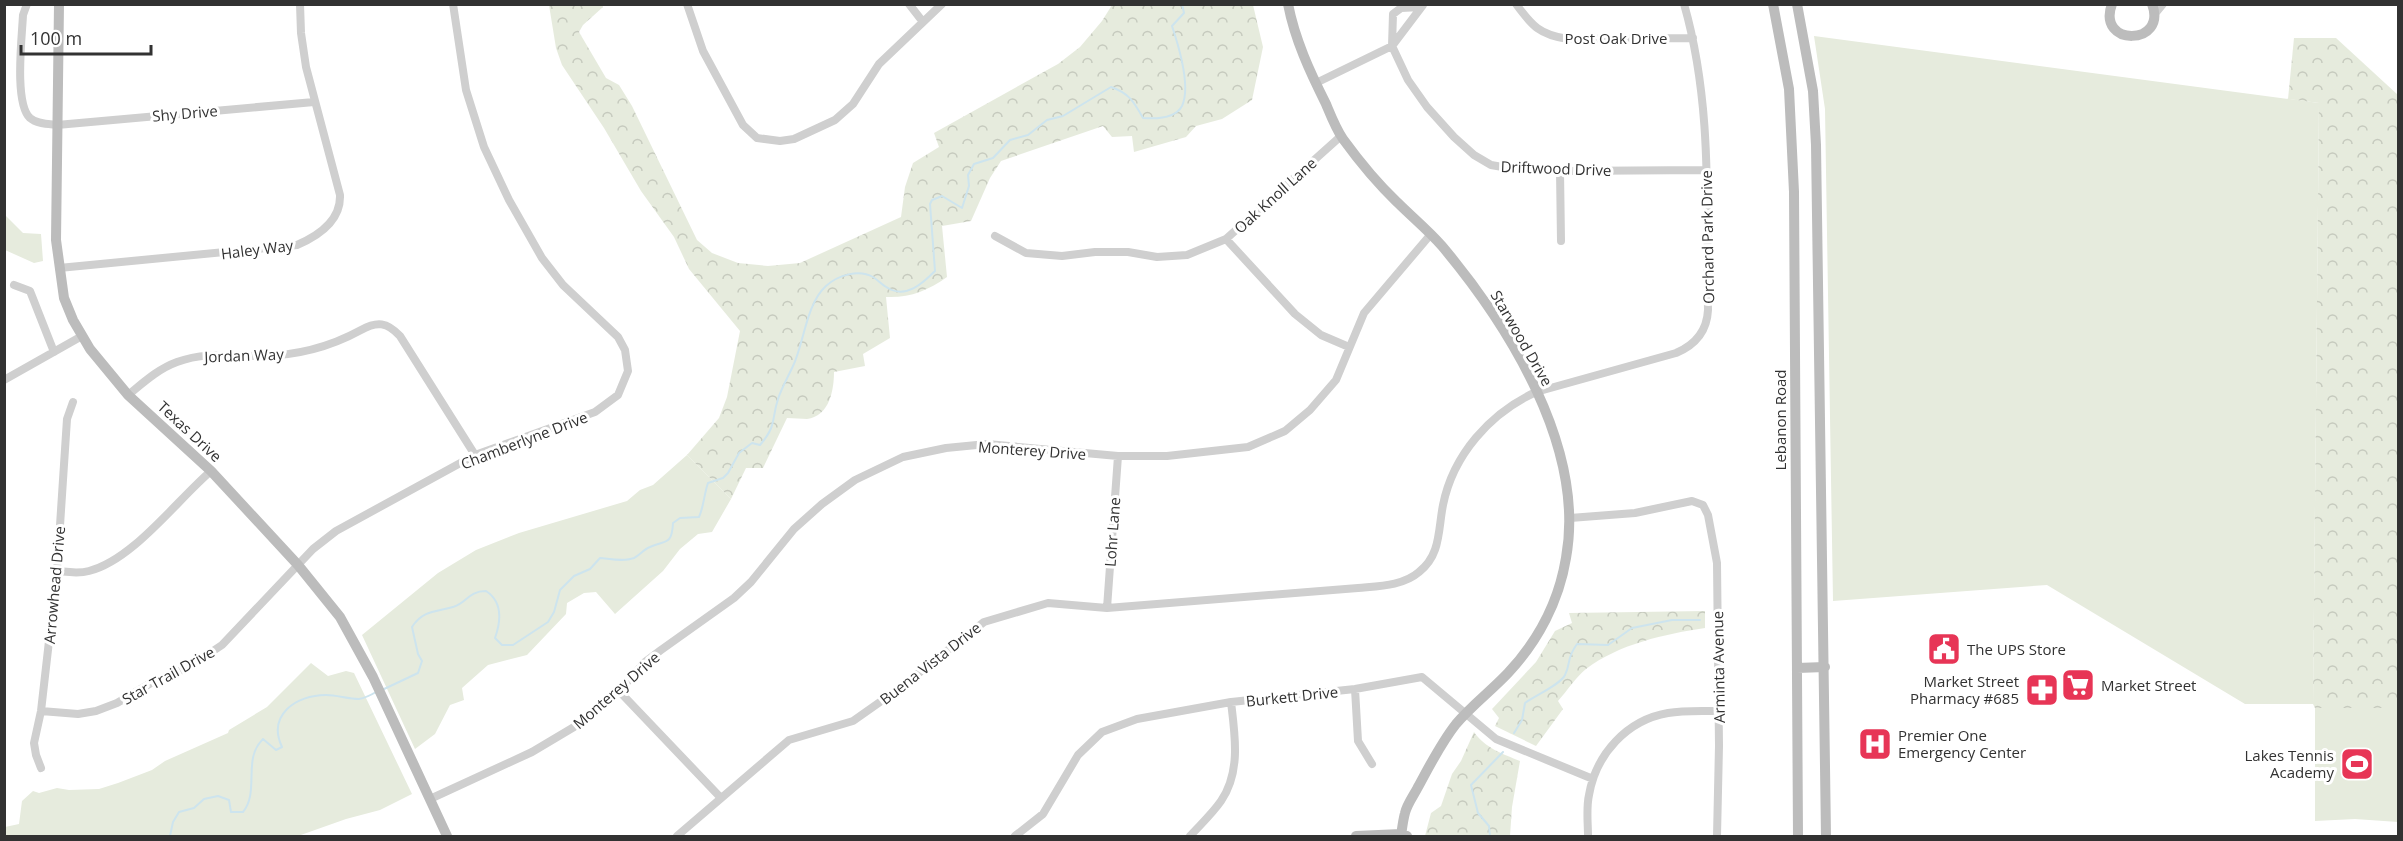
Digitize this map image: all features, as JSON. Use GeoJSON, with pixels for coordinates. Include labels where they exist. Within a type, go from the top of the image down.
{"type":"FeatureCollection","features":[{"type":"Feature","properties":{"kind":"street"},"geometry":{"type":"LineString","coordinates":[[27,4],[23,15],[21,99],[23,108],[28,117],[36,122],[57,125]]}},
{"type":"Feature","properties":{"kind":"street","name":"Texas Drive"},"geometry":{"type":"LineString","coordinates":[[59,4],[56,240],[64,298],[90,349],[128,395],[211,471],[298,565],[340,617],[373,677],[447,837]]}},
{"type":"Feature","properties":{"kind":"street","name":"Haley Way"},"geometry":{"type":"LineString","coordinates":[[59,268],[297,245],[311,239],[331,222],[341,205],[335,171],[314,102],[301,33],[300,4]]}},
{"type":"Feature","properties":{"kind":"street","name":"Chamberlyne Drive"},"geometry":{"type":"LineString","coordinates":[[298,565],[336,531],[475,455],[601,409],[618,394],[627,370],[625,350],[618,337],[564,285],[542,258],[509,200],[484,147],[466,90],[453,4]]}},
{"type":"Feature","properties":{"kind":"street"},"geometry":{"type":"LineString","coordinates":[[687,4],[703,51],[743,125],[757,138],[780,141],[794,139],[835,120],[853,104],[879,64],[942,4]]}},
{"type":"Feature","properties":{"kind":"street"},"geometry":{"type":"LineString","coordinates":[[909,4],[923,22]]}},
{"type":"Feature","properties":{"kind":"street","name":"Starwood Drive"},"geometry":{"type":"LineString","coordinates":[[1288,4],[1302,54],[1341,136],[1395,201],[1431,234],[1466,276],[1515,350],[1536,392],[1563,468],[1570,518],[1563,574],[1552,606],[1539,633],[1516,664],[1466,713],[1437,752],[1405,811],[1403,836]]}},
{"type":"Feature","properties":{"kind":"street","name":"Post Oak Drive"},"geometry":{"type":"LineString","coordinates":[[1516,4],[1540,31],[1552,36],[1568,39],[1694,38]]}},
{"type":"Feature","properties":{"kind":"street","name":"Orchard Park Drive"},"geometry":{"type":"LineString","coordinates":[[1430,561],[1439,541],[1443,507],[1449,484],[1467,449],[1493,419],[1515,402],[1536,392],[1676,353],[1697,339],[1707,322],[1707,170],[1704,103],[1694,38],[1684,4]]}},
{"type":"Feature","properties":{"kind":"street","name":"Lebanon Road"},"geometry":{"type":"LineString","coordinates":[[1773,4],[1789,89],[1792,124],[1798,837]]}},
{"type":"Feature","properties":{"kind":"street"},"geometry":{"type":"LineString","coordinates":[[1797,4],[1813,91],[1816,145],[1826,837]]}},
{"type":"Feature","properties":{"kind":"street"},"geometry":{"type":"LineString","coordinates":[[2112,4],[2110,20],[2118,32],[2138,36],[2150,28],[2153,10],[2163,4]]}},
{"type":"Feature","properties":{"kind":"street"},"geometry":{"type":"LineString","coordinates":[[1316,83],[1392,46],[1422,6]]}},
{"type":"Feature","properties":{"kind":"street"},"geometry":{"type":"LineString","coordinates":[[1392,46],[1393,14],[1401,8],[1422,6]]}},
{"type":"Feature","properties":{"kind":"street","name":"Driftwood Drive"},"geometry":{"type":"LineString","coordinates":[[1392,46],[1408,80],[1427,107],[1454,137],[1474,155],[1491,165],[1514,169],[1560,171],[1707,170]]}},
{"type":"Feature","properties":{"kind":"street","name":"Shy Drive"},"geometry":{"type":"LineString","coordinates":[[57,125],[314,102]]}},
{"type":"Feature","properties":{"kind":"street","name":"Oak Knoll Lane"},"geometry":{"type":"LineString","coordinates":[[995,236],[1026,253],[1062,256],[1095,252],[1128,252],[1157,257],[1187,255],[1226,239],[1341,136]]}},
{"type":"Feature","properties":{"kind":"street"},"geometry":{"type":"LineString","coordinates":[[1560,171],[1561,241]]}},
{"type":"Feature","properties":{"kind":"street","name":"Monterey Drive"},"geometry":{"type":"LineString","coordinates":[[430,799],[556,740],[619,691],[645,662],[734,598],[751,582],[794,529],[822,504],[855,480],[903,457],[946,448],[987,444],[1118,456],[1167,456],[1248,447],[1285,430],[1310,410],[1336,380],[1364,313],[1431,234]]}},
{"type":"Feature","properties":{"kind":"street"},"geometry":{"type":"LineString","coordinates":[[1226,239],[1295,314],[1321,335],[1349,347]]}},
{"type":"Feature","properties":{"kind":"street"},"geometry":{"type":"LineString","coordinates":[[14,285],[30,291],[54,352]]}},
{"type":"Feature","properties":{"kind":"street","name":"Jordan Way"},"geometry":{"type":"LineString","coordinates":[[128,395],[158,370],[195,356],[262,356],[305,351],[333,343],[371,324],[382,323],[393,328],[400,336],[475,455]]}},
{"type":"Feature","properties":{"kind":"street"},"geometry":{"type":"LineString","coordinates":[[4,380],[82,336]]}},
{"type":"Feature","properties":{"kind":"street","name":"Arrowhead Drive"},"geometry":{"type":"LineString","coordinates":[[41,768],[34,743],[41,711],[57,571],[67,419],[73,402]]}},
{"type":"Feature","properties":{"kind":"street","name":"Lohr Lane"},"geometry":{"type":"LineString","coordinates":[[1107,608],[1118,456]]}},
{"type":"Feature","properties":{"kind":"street"},"geometry":{"type":"LineString","coordinates":[[57,571],[75,573],[90,571],[107,564],[143,538],[211,471]]}},
{"type":"Feature","properties":{"kind":"street","name":"Arminta Avenue"},"geometry":{"type":"LineString","coordinates":[[1570,518],[1635,513],[1692,501],[1703,505],[1708,515],[1717,563],[1719,711],[1717,837]]}},
{"type":"Feature","properties":{"kind":"street","name":"Buena Vista Drive"},"geometry":{"type":"LineString","coordinates":[[677,837],[789,740],[853,721],[984,622],[1048,603],[1107,608],[1388,585],[1414,576],[1430,561]]}},
{"type":"Feature","properties":{"kind":"street","name":"Star Trail Drive"},"geometry":{"type":"LineString","coordinates":[[41,711],[78,714],[96,711],[117,704],[151,683],[189,667],[222,645],[298,565]]}},
{"type":"Feature","properties":{"kind":"street"},"geometry":{"type":"LineString","coordinates":[[1797,668],[1825,667]]}},
{"type":"Feature","properties":{"kind":"street","name":"Burkett Drive"},"geometry":{"type":"LineString","coordinates":[[1015,837],[1043,814],[1078,755],[1101,732],[1137,719],[1231,702],[1354,689],[1422,677],[1505,744],[1593,779]]}},
{"type":"Feature","properties":{"kind":"street"},"geometry":{"type":"LineString","coordinates":[[1354,689],[1358,741],[1372,764]]}},
{"type":"Feature","properties":{"kind":"street"},"geometry":{"type":"LineString","coordinates":[[619,691],[721,798]]}},
{"type":"Feature","properties":{"kind":"street"},"geometry":{"type":"LineString","coordinates":[[1190,837],[1221,801],[1232,775],[1236,747],[1231,702]]}},
{"type":"Feature","properties":{"kind":"street"},"geometry":{"type":"LineString","coordinates":[[1588,837],[1588,805],[1593,779],[1611,746],[1626,731],[1666,713],[1719,711]]}},
{"type":"Feature","properties":{"kind":"street"},"geometry":{"type":"LineString","coordinates":[[1356,837],[1403,836]]}},
{"type":"Feature","properties":{"kind":"green space"},"geometry":{"type":"Polygon","coordinates":[[[549,5],[602,5],[603,7],[583,25],[579,32],[606,78],[619,85],[632,106],[697,240],[712,253],[738,263],[768,266],[800,263],[901,217],[905,187],[913,163],[939,147],[934,133],[1058,64],[1080,47],[1112,5],[1253,5],[1263,47],[1252,100],[1222,119],[1196,126],[1186,137],[1134,152],[1132,136],[1112,137],[1103,126],[1001,161],[990,178],[971,221],[942,226],[947,277],[918,293],[886,297],[890,338],[863,354],[865,366],[834,372],[832,394],[821,413],[807,419],[787,418],[763,468],[746,468],[731,499],[687,455],[719,418],[727,397],[740,331],[689,269],[674,237],[641,191],[604,128],[562,65],[556,48],[549,5]]]}},
{"type":"Feature","properties":{"kind":"green space"},"geometry":{"type":"Polygon","coordinates":[[[1814,36],[2319,103],[2313,704],[2245,704],[2047,585],[1833,601],[1825,109],[1814,36]]]}},
{"type":"Feature","properties":{"kind":"green space"},"geometry":{"type":"Polygon","coordinates":[[[2294,38],[2336,38],[2398,95],[2398,708],[2315,708],[2313,704],[2319,103],[2288,99],[2294,38]]]}},
{"type":"Feature","properties":{"kind":"green space"},"geometry":{"type":"Polygon","coordinates":[[[4,214],[23,233],[41,234],[43,261],[34,263],[5,250],[4,214]]]}},
{"type":"Feature","properties":{"kind":"green space"},"geometry":{"type":"Polygon","coordinates":[[[687,455],[731,499],[712,532],[698,534],[680,549],[663,571],[615,614],[596,592],[584,593],[567,603],[566,614],[527,655],[488,665],[462,688],[464,700],[450,705],[435,734],[415,749],[362,635],[438,573],[476,550],[519,533],[627,501],[640,490],[653,485],[687,455]]]}},
{"type":"Feature","properties":{"kind":"green space"},"geometry":{"type":"Polygon","coordinates":[[[1705,611],[1705,628],[1643,641],[1613,653],[1586,669],[1558,701],[1563,709],[1536,746],[1495,726],[1499,718],[1492,709],[1536,662],[1555,631],[1572,623],[1569,613],[1705,611]]]}},
{"type":"Feature","properties":{"kind":"green space"},"geometry":{"type":"Polygon","coordinates":[[[311,663],[328,676],[346,671],[354,673],[412,794],[380,810],[298,836],[5,836],[5,827],[19,824],[22,801],[33,791],[39,793],[57,788],[99,789],[152,770],[165,761],[228,733],[229,730],[267,707],[311,663]]]}},
{"type":"Feature","properties":{"kind":"green space","name":"Lakes Tennis Academy"},"geometry":{"type":"Polygon","coordinates":[[[2315,708],[2398,708],[2398,822],[2355,819],[2315,821],[2315,708]]]}},
{"type":"Feature","properties":{"kind":"green space"},"geometry":{"type":"Polygon","coordinates":[[[1474,732],[1489,746],[1520,761],[1512,807],[1510,836],[1425,836],[1431,813],[1441,806],[1452,774],[1461,761],[1474,732]]]}},
{"type":"Feature","properties":{"kind":"waterway"},"geometry":{"type":"LineString","coordinates":[[382,690],[418,673],[422,661],[418,654],[412,627],[421,617],[453,607],[475,593],[486,591],[492,595],[498,606],[499,625],[495,638],[502,645],[513,645],[548,622],[554,612],[560,590],[574,576],[590,569],[600,558],[622,560],[634,558],[648,548],[667,541],[670,538],[673,523],[680,518],[699,517],[708,483],[723,478],[739,453],[752,443],[760,445],[769,432],[776,406],[797,357],[810,313],[819,294],[836,279],[855,273],[873,277],[888,288],[901,292],[908,291],[925,280],[935,271],[930,204],[932,200],[942,196],[962,208],[969,186],[968,175],[974,164],[993,158],[1010,140],[1028,135],[1047,120],[1063,116],[1111,87],[1130,99],[1143,118],[1175,114],[1182,106],[1185,88],[1180,54],[1172,26],[1184,13],[1182,4]]}},
{"type":"Feature","properties":{"kind":"waterway"},"geometry":{"type":"LineString","coordinates":[[1514,733],[1522,720],[1525,703],[1562,679],[1567,671],[1571,653],[1577,644],[1608,645],[1632,628],[1672,620],[1700,620]]}},
{"type":"Feature","properties":{"kind":"waterway"},"geometry":{"type":"LineString","coordinates":[[170,836],[173,822],[179,812],[194,808],[204,799],[218,796],[229,800],[231,812],[243,812],[250,795],[253,756],[257,747],[263,739],[276,750],[282,747],[278,736],[278,725],[281,716],[295,703],[326,695],[359,699],[376,692]]}},
{"type":"Feature","properties":{"kind":"waterway"},"geometry":{"type":"LineString","coordinates":[[1490,836],[1489,826],[1478,813],[1471,785],[1503,752]]}},
{"type":"Feature","properties":{"kind":"place","name":"The UPS Store"},"geometry":{"type":"Point","coordinates":[1944,649]}},
{"type":"Feature","properties":{"kind":"place","name":"Market Street"},"geometry":{"type":"Point","coordinates":[2078,685]}},
{"type":"Feature","properties":{"kind":"place","name":"Market Street Pharmacy #685"},"geometry":{"type":"Point","coordinates":[2042,690]}},
{"type":"Feature","properties":{"kind":"place","name":"Premier One Emergency Center"},"geometry":{"type":"Point","coordinates":[1875,744]}},
{"type":"Feature","properties":{"kind":"place","name":"Lakes Tennis Academy"},"geometry":{"type":"Point","coordinates":[2357,764]}}]}
